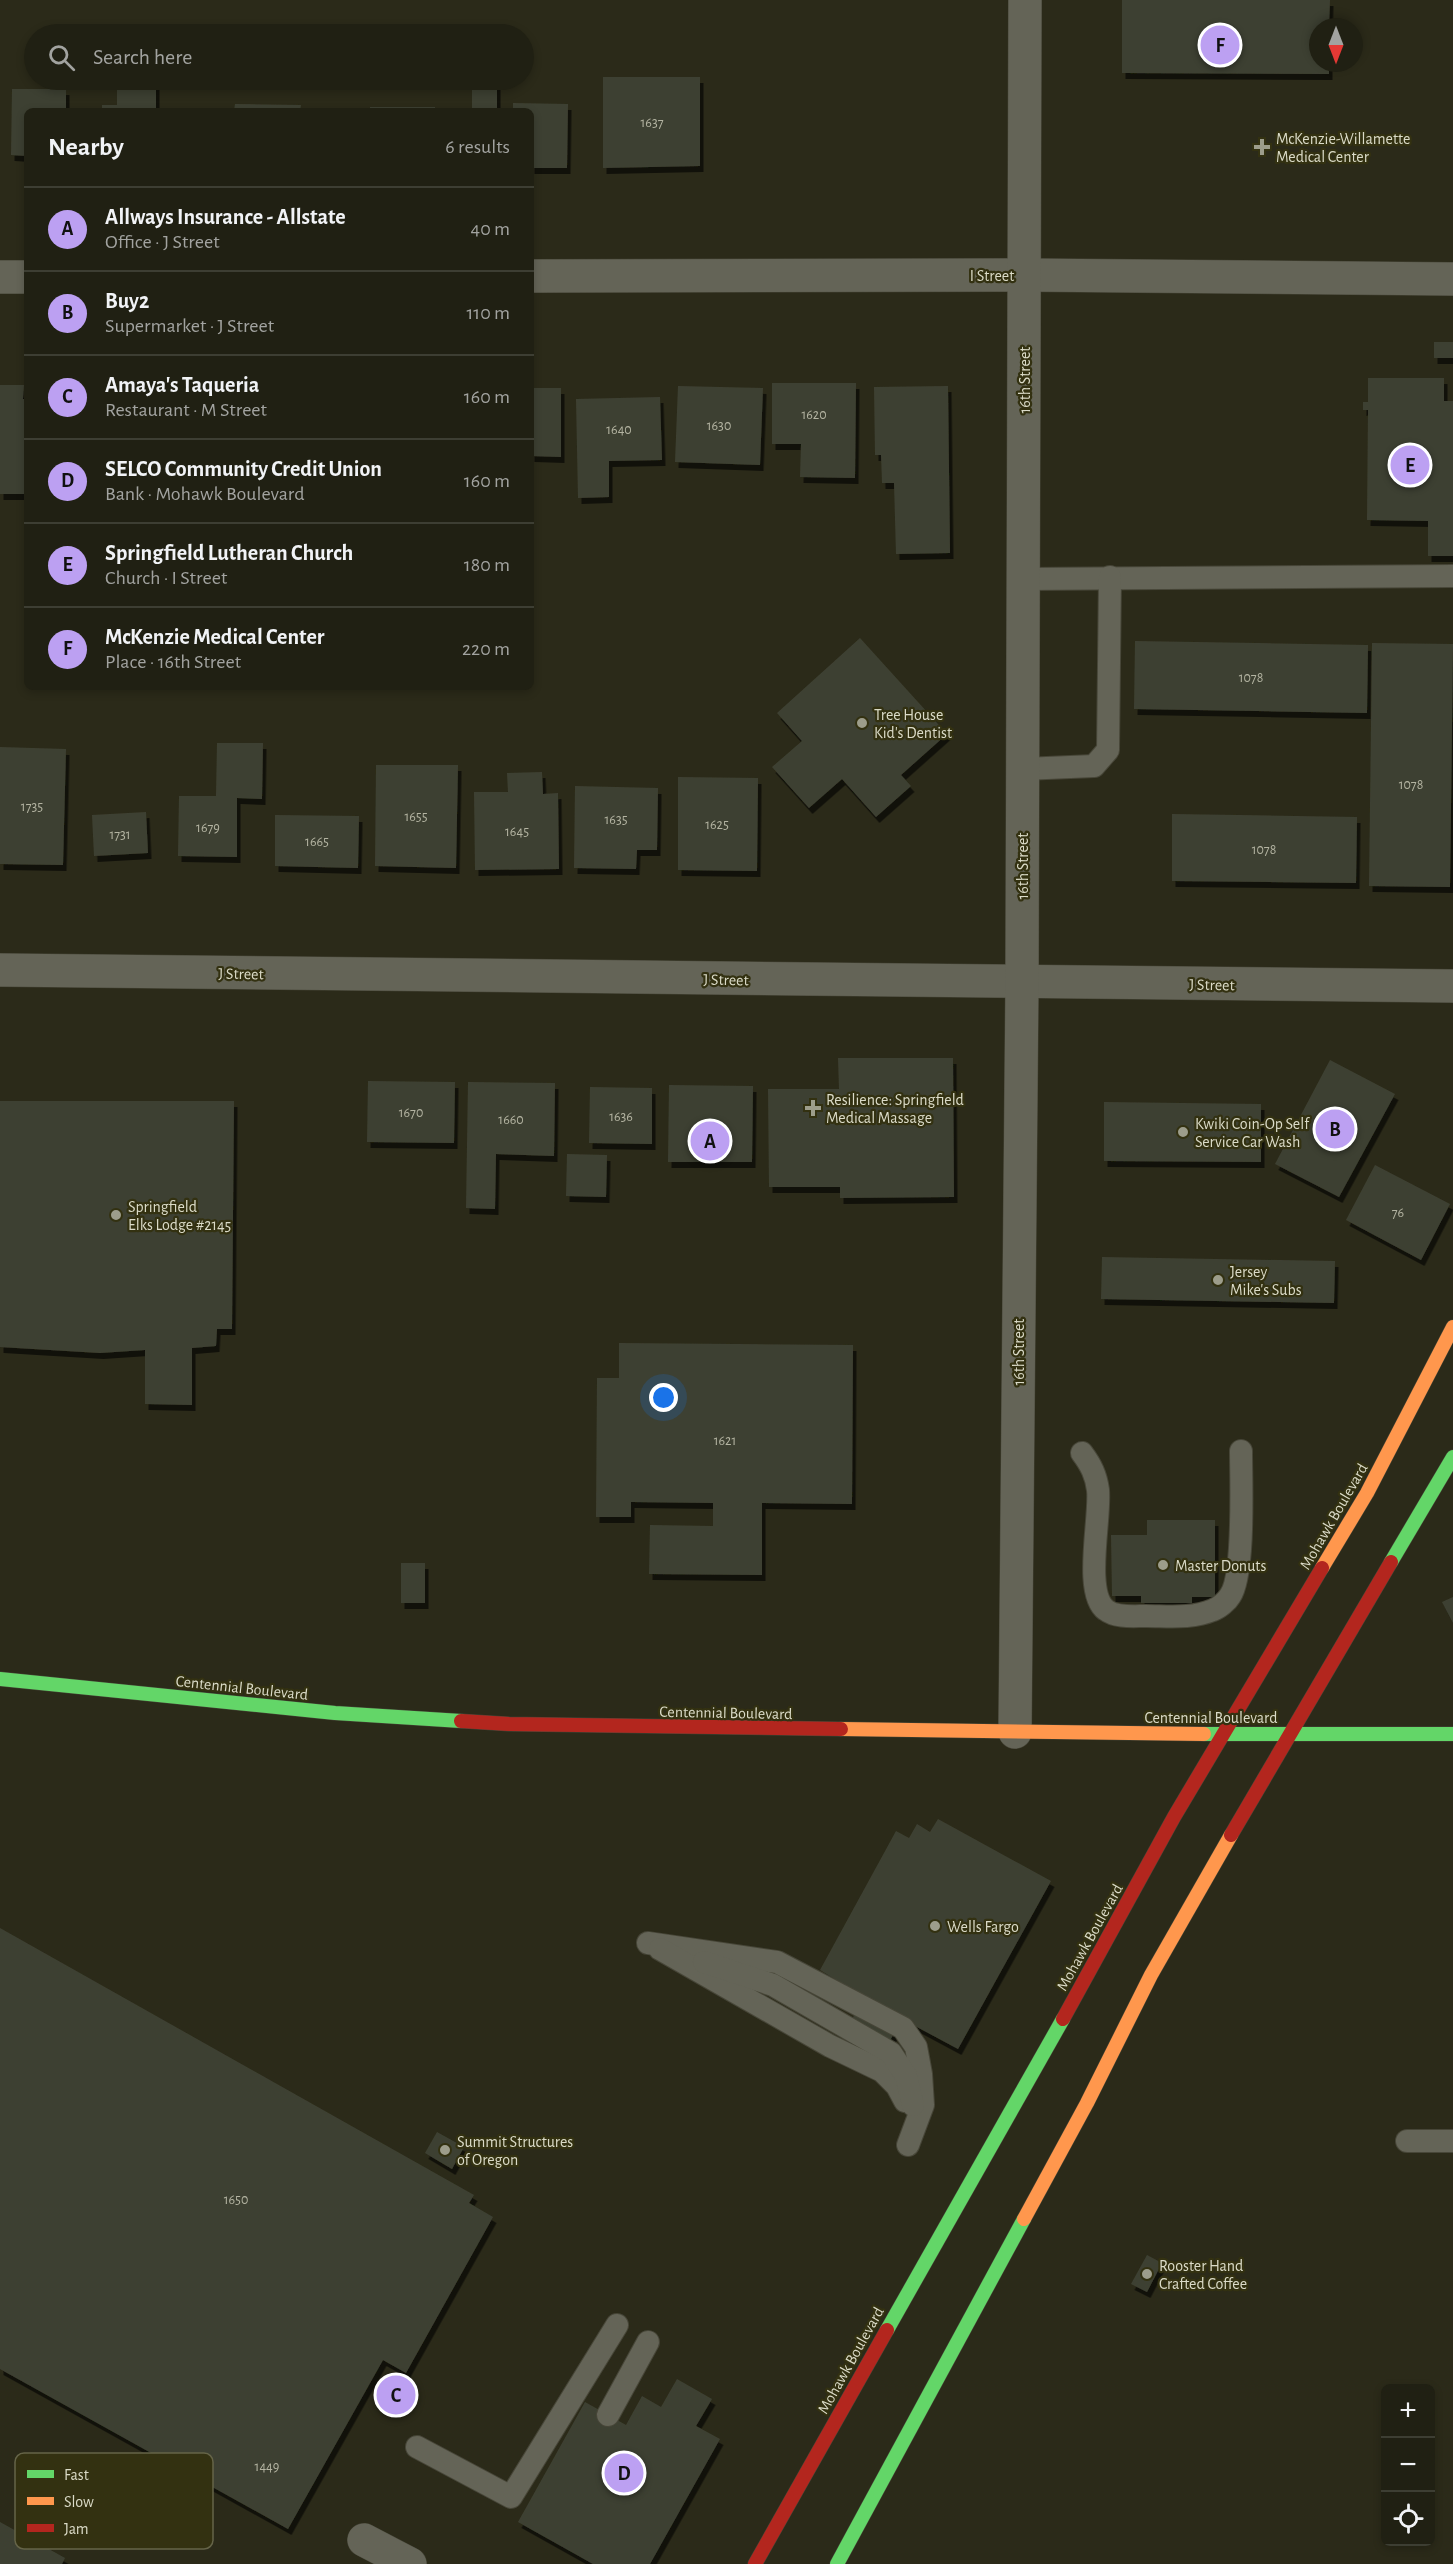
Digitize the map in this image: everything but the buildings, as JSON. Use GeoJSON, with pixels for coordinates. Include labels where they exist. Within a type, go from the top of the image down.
{"type":"FeatureCollection","features":[{"type":"Feature","properties":{"kind":"main road","name":"Mohawk Boulevard"},"geometry":{"type":"LineString","coordinates":[[755,2564],[1016,2103],[1174,1817],[1367,1493],[1453,1327]]}},
{"type":"Feature","properties":{"kind":"main road"},"geometry":{"type":"LineString","coordinates":[[837,2564],[1087,2103],[1151,1976],[1289,1734],[1453,1458]]}},
{"type":"Feature","properties":{"kind":"main road","name":"Centennial Boulevard"},"geometry":{"type":"LineString","coordinates":[[0,1679],[335,1713],[510,1724],[1015,1732],[1453,1734]]}},
{"type":"Feature","properties":{"kind":"street","name":"16th Street"},"geometry":{"type":"LineString","coordinates":[[1015,1732],[1022,982],[1025,0]]}},
{"type":"Feature","properties":{"kind":"street","name":"I Street"},"geometry":{"type":"LineString","coordinates":[[534,276],[1025,275],[1453,279]]}},
{"type":"Feature","properties":{"kind":"street"},"geometry":{"type":"LineString","coordinates":[[0,277],[24,277]]}},
{"type":"Feature","properties":{"kind":"street","name":"J Street"},"geometry":{"type":"LineString","coordinates":[[0,970],[1453,986]]}},
{"type":"Feature","properties":{"kind":"street"},"geometry":{"type":"LineString","coordinates":[[364,2540],[410,2564]]}},
{"type":"Feature","properties":{"kind":"lane"},"geometry":{"type":"LineString","coordinates":[[1023,579],[1453,576]]}},
{"type":"Feature","properties":{"kind":"lane"},"geometry":{"type":"LineString","coordinates":[[1023,769],[1094,766],[1108,750],[1110,577]]}},
{"type":"Feature","properties":{"kind":"lane"},"geometry":{"type":"LineString","coordinates":[[1082,1454],[1093,1468],[1098,1491],[1095,1582],[1097,1599],[1106,1610],[1122,1615],[1192,1616],[1216,1610],[1231,1595],[1240,1546],[1241,1451]]}},
{"type":"Feature","properties":{"kind":"lane"},"geometry":{"type":"LineString","coordinates":[[648,1943],[777,1962],[903,2028],[916,2047],[921,2073],[923,2105],[908,2145],[907,2105],[897,2086],[882,2071],[830,2046],[648,1943]]}},
{"type":"Feature","properties":{"kind":"lane"},"geometry":{"type":"LineString","coordinates":[[1407,2141],[1453,2141]]}},
{"type":"Feature","properties":{"kind":"lane"},"geometry":{"type":"LineString","coordinates":[[417,2447],[519,2502],[617,2325]]}},
{"type":"Feature","properties":{"kind":"lane"},"geometry":{"type":"LineString","coordinates":[[608,2415],[648,2342]]}},
{"type":"Feature","properties":{"kind":"traffic: fast"},"geometry":{"type":"LineString","coordinates":[[1391,1562],[1453,1457]]}},
{"type":"Feature","properties":{"kind":"traffic: fast"},"geometry":{"type":"LineString","coordinates":[[0,1679],[335,1713],[461,1721]]}},
{"type":"Feature","properties":{"kind":"traffic: fast"},"geometry":{"type":"LineString","coordinates":[[1204,1734],[1453,1734]]}},
{"type":"Feature","properties":{"kind":"traffic: fast"},"geometry":{"type":"LineString","coordinates":[[887,2330],[1063,2019]]}},
{"type":"Feature","properties":{"kind":"traffic: fast"},"geometry":{"type":"LineString","coordinates":[[837,2564],[1024,2219]]}},
{"type":"Feature","properties":{"kind":"traffic: slow"},"geometry":{"type":"LineString","coordinates":[[1322,1568],[1367,1493],[1453,1327]]}},
{"type":"Feature","properties":{"kind":"traffic: slow"},"geometry":{"type":"LineString","coordinates":[[841,1729],[1204,1734]]}},
{"type":"Feature","properties":{"kind":"traffic: slow"},"geometry":{"type":"LineString","coordinates":[[1024,2219],[1087,2103],[1151,1975],[1231,1835]]}},
{"type":"Feature","properties":{"kind":"traffic: jam"},"geometry":{"type":"LineString","coordinates":[[1231,1835],[1391,1562]]}},
{"type":"Feature","properties":{"kind":"traffic: jam"},"geometry":{"type":"LineString","coordinates":[[1063,2019],[1174,1817],[1322,1568]]}},
{"type":"Feature","properties":{"kind":"traffic: jam"},"geometry":{"type":"LineString","coordinates":[[461,1721],[509,1724],[841,1729]]}},
{"type":"Feature","properties":{"kind":"traffic: jam"},"geometry":{"type":"LineString","coordinates":[[755,2564],[887,2330]]}},
{"type":"Feature","properties":{"kind":"place","name":"McKenzie Medical Center"},"geometry":{"type":"Point","coordinates":[1220,45]}},
{"type":"Feature","properties":{"kind":"place","name":"McKenzie-Willamette Medical Center"},"geometry":{"type":"Point","coordinates":[1262,147]}},
{"type":"Feature","properties":{"kind":"place","name":"Springfield Lutheran Church"},"geometry":{"type":"Point","coordinates":[1410,465]}},
{"type":"Feature","properties":{"kind":"place","name":"Tree House Kid's Dentist"},"geometry":{"type":"Point","coordinates":[862,723]}},
{"type":"Feature","properties":{"kind":"place","name":"Resilience: Springfield Medical Massage"},"geometry":{"type":"Point","coordinates":[813,1108]}},
{"type":"Feature","properties":{"kind":"place","name":"Buy2"},"geometry":{"type":"Point","coordinates":[1335,1129]}},
{"type":"Feature","properties":{"kind":"place","name":"Kwiki Coin-Op Self Service Car Wash"},"geometry":{"type":"Point","coordinates":[1183,1132]}},
{"type":"Feature","properties":{"kind":"place","name":"Allways Insurance - Allstate"},"geometry":{"type":"Point","coordinates":[710,1141]}},
{"type":"Feature","properties":{"kind":"place","name":"Springfield Elks Lodge #2145"},"geometry":{"type":"Point","coordinates":[116,1215]}},
{"type":"Feature","properties":{"kind":"place","name":"Jersey Mike's Subs"},"geometry":{"type":"Point","coordinates":[1218,1280]}},
{"type":"Feature","properties":{"kind":"place","name":"Master Donuts"},"geometry":{"type":"Point","coordinates":[1163,1565]}},
{"type":"Feature","properties":{"kind":"place","name":"Wells Fargo"},"geometry":{"type":"Point","coordinates":[935,1926]}},
{"type":"Feature","properties":{"kind":"place","name":"Summit Structures of Oregon"},"geometry":{"type":"Point","coordinates":[445,2150]}},
{"type":"Feature","properties":{"kind":"place","name":"Rooster Hand Crafted Coffee"},"geometry":{"type":"Point","coordinates":[1147,2274]}},
{"type":"Feature","properties":{"kind":"place","name":"Amaya's Taqueria"},"geometry":{"type":"Point","coordinates":[396,2395]}},
{"type":"Feature","properties":{"kind":"place","name":"SELCO Community Credit Union"},"geometry":{"type":"Point","coordinates":[624,2473]}}]}
